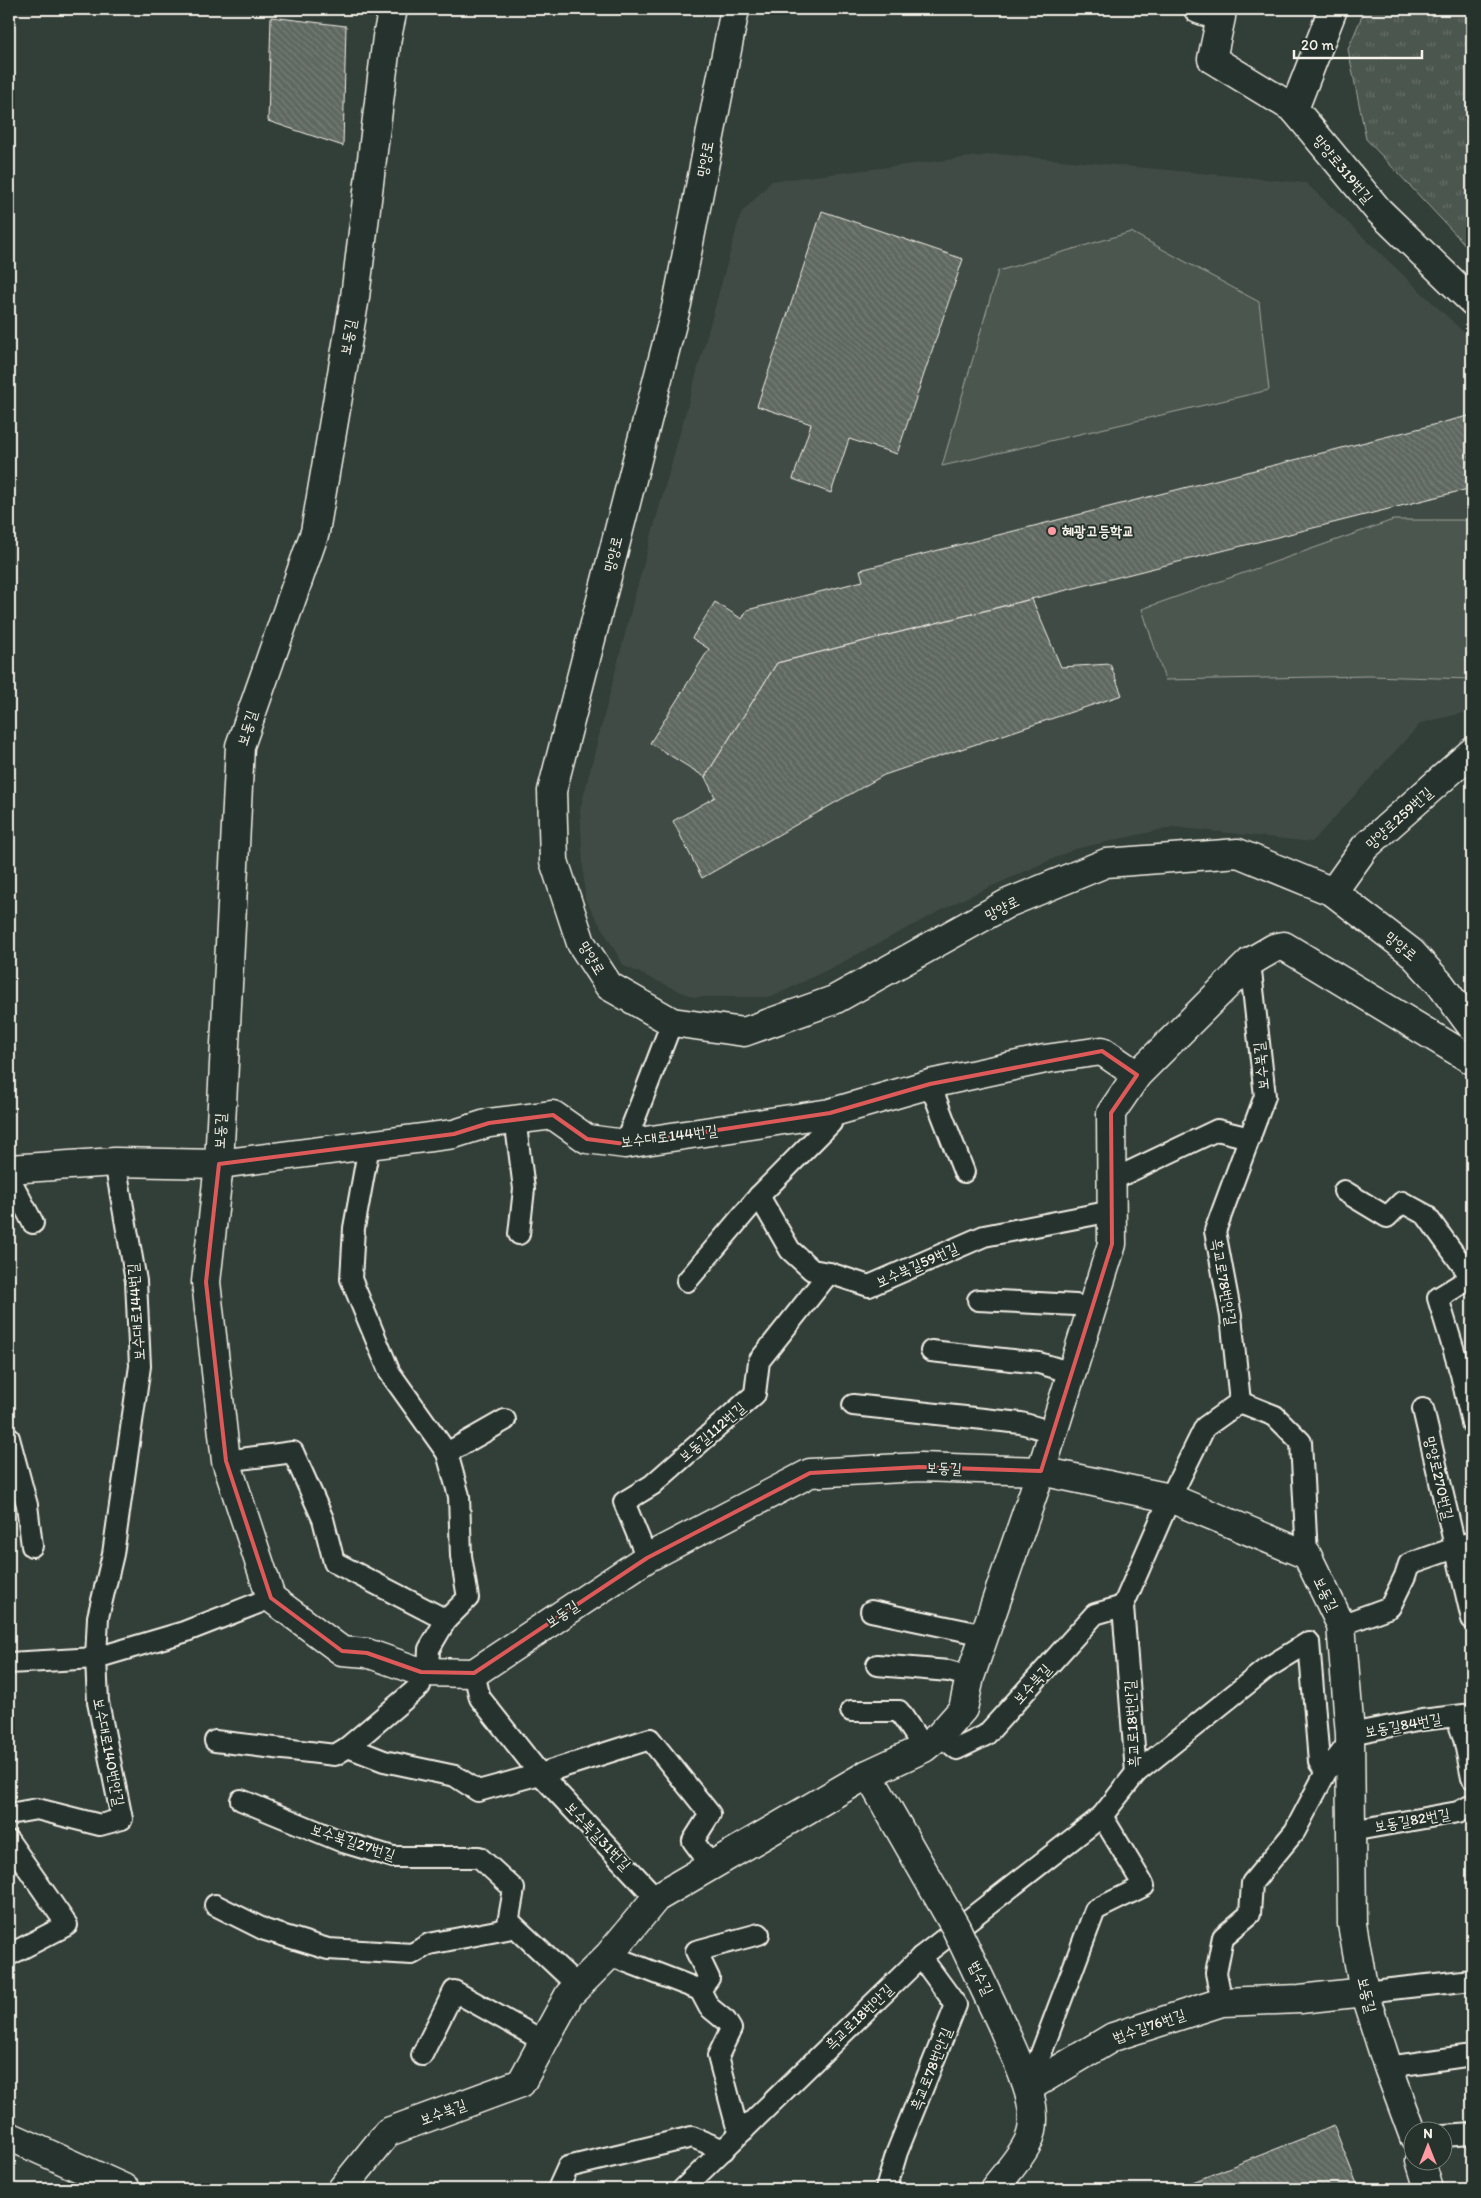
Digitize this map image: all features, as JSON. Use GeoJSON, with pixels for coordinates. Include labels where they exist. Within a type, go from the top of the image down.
{"type":"FeatureCollection","features":[{"type":"Feature","properties":{"kind":"street","name":"보동길"},"geometry":{"type":"LineString","coordinates":[[271,1598],[226,1461],[206,1282],[219,1164],[240,746],[315,532],[355,297],[386,37],[393,9]]}},
{"type":"Feature","properties":{"kind":"street","name":"망양로"},"geometry":{"type":"LineString","coordinates":[[735,9],[677,304],[552,792],[554,861],[582,942],[609,986],[672,1022],[744,1032],[834,1000],[1008,903],[1106,864],[1238,853],[1333,892],[1411,952],[1441,985],[1472,1027]]}},
{"type":"Feature","properties":{"kind":"street","name":"망양로319번길"},"geometry":{"type":"LineString","coordinates":[[1198,9],[1221,17],[1212,59],[1294,109],[1378,210],[1472,301]]}},
{"type":"Feature","properties":{"kind":"street"},"geometry":{"type":"LineString","coordinates":[[1294,109],[1333,9]]}},
{"type":"Feature","properties":{"kind":"street","name":"망양로259번길"},"geometry":{"type":"LineString","coordinates":[[1333,892],[1365,846],[1472,752]]}},
{"type":"Feature","properties":{"kind":"street","name":"보수북길"},"geometry":{"type":"LineString","coordinates":[[342,2189],[388,2132],[521,2083],[546,2042],[569,1995],[609,1955],[656,1898],[711,1864],[868,1774],[932,1742],[963,1708],[970,1677],[1041,1471],[1112,1244],[1110,1113],[1137,1075],[1250,962],[1274,948],[1284,946],[1472,1060]]}},
{"type":"Feature","properties":{"kind":"street","name":"보수대로144번길"},"geometry":{"type":"LineString","coordinates":[[9,1169],[115,1162],[219,1164],[454,1134],[489,1123],[515,1118],[553,1115],[587,1139],[625,1144],[830,1113],[930,1084],[1045,1059],[1102,1051],[1137,1075]]}},
{"type":"Feature","properties":{"kind":"street","name":"보동길"},"geometry":{"type":"LineString","coordinates":[[474,1672],[647,1558],[810,1473],[920,1467],[1041,1471],[1170,1498],[1307,1555],[1341,1624],[1350,1737],[1352,1924],[1364,1992],[1388,2067],[1408,2120]]}},
{"type":"Feature","properties":{"kind":"street"},"geometry":{"type":"LineString","coordinates":[[271,1598],[342,1651],[367,1654],[425,1671],[474,1672]]}},
{"type":"Feature","properties":{"kind":"street","name":"법수길"},"geometry":{"type":"LineString","coordinates":[[868,1774],[956,1928],[1002,2026],[1028,2088],[1034,2116],[1028,2142],[994,2189]]}},
{"type":"Feature","properties":{"kind":"street","name":"법수길76번길"},"geometry":{"type":"LineString","coordinates":[[1028,2088],[1113,2037],[1222,2002],[1300,1999],[1364,1992]]}},
{"type":"Feature","properties":{"kind":"street"},"geometry":{"type":"LineString","coordinates":[[9,2136],[126,2189]]}},
{"type":"Feature","properties":{"kind":"street"},"geometry":{"type":"LineString","coordinates":[[1423,2170],[1429,2189]]}},
{"type":"Feature","properties":{"kind":"lane","name":"보수북길"},"geometry":{"type":"LineString","coordinates":[[1250,962],[1265,1096],[1250,1138]]}},
{"type":"Feature","properties":{"kind":"lane"},"geometry":{"type":"LineString","coordinates":[[625,1144],[672,1022]]}},
{"type":"Feature","properties":{"kind":"lane"},"geometry":{"type":"LineString","coordinates":[[930,1084],[964,1172]]}},
{"type":"Feature","properties":{"kind":"lane"},"geometry":{"type":"LineString","coordinates":[[687,1281],[759,1196],[832,1123],[830,1113]]}},
{"type":"Feature","properties":{"kind":"lane"},"geometry":{"type":"LineString","coordinates":[[515,1118],[524,1189],[519,1234]]}},
{"type":"Feature","properties":{"kind":"lane"},"geometry":{"type":"LineString","coordinates":[[1112,1180],[1217,1130],[1250,1138]]}},
{"type":"Feature","properties":{"kind":"lane","name":"흑교로78번안길"},"geometry":{"type":"LineString","coordinates":[[1240,1402],[1231,1316],[1215,1231],[1250,1138]]}},
{"type":"Feature","properties":{"kind":"lane"},"geometry":{"type":"LineString","coordinates":[[215,1741],[336,1755],[420,1686],[430,1649],[446,1620],[468,1598],[461,1556],[459,1496],[448,1453],[390,1373],[351,1279],[354,1228],[369,1146]]}},
{"type":"Feature","properties":{"kind":"lane","name":"보수대로144번길"},"geometry":{"type":"LineString","coordinates":[[115,1162],[136,1281],[140,1366],[130,1433]]}},
{"type":"Feature","properties":{"kind":"lane"},"geometry":{"type":"LineString","coordinates":[[9,1178],[33,1223]]}},
{"type":"Feature","properties":{"kind":"lane"},"geometry":{"type":"LineString","coordinates":[[1344,1191],[1387,1217],[1402,1202],[1426,1215],[1472,1277],[1438,1298],[1461,1374],[1472,1423]]}},
{"type":"Feature","properties":{"kind":"lane","name":"보수북길59번길"},"geometry":{"type":"LineString","coordinates":[[759,1196],[790,1250],[812,1270],[829,1273],[869,1286],[984,1236],[1112,1211]]}},
{"type":"Feature","properties":{"kind":"lane","name":"보동길112번길"},"geometry":{"type":"LineString","coordinates":[[647,1558],[624,1502],[652,1485],[756,1394],[759,1361],[829,1273]]}},
{"type":"Feature","properties":{"kind":"lane"},"geometry":{"type":"LineString","coordinates":[[978,1300],[1076,1305],[1091,1310]]}},
{"type":"Feature","properties":{"kind":"lane"},"geometry":{"type":"LineString","coordinates":[[931,1351],[1039,1363],[1072,1373]]}},
{"type":"Feature","properties":{"kind":"lane"},"geometry":{"type":"LineString","coordinates":[[1240,1402],[1275,1416],[1301,1442],[1307,1555]]}},
{"type":"Feature","properties":{"kind":"lane","name":"흑교로18번안길"},"geometry":{"type":"LineString","coordinates":[[683,2189],[921,1957],[1102,1816],[1136,1773],[1123,1606],[1170,1498],[1205,1427],[1240,1402]]}},
{"type":"Feature","properties":{"kind":"lane"},"geometry":{"type":"LineString","coordinates":[[853,1405],[1021,1423],[1053,1432]]}},
{"type":"Feature","properties":{"kind":"lane","name":"망양로270번길"},"geometry":{"type":"LineString","coordinates":[[1423,1409],[1464,1544],[1472,1619]]}},
{"type":"Feature","properties":{"kind":"lane"},"geometry":{"type":"LineString","coordinates":[[448,1453],[505,1420]]}},
{"type":"Feature","properties":{"kind":"lane","name":"보수대로140번안길"},"geometry":{"type":"LineString","coordinates":[[9,1814],[37,1809],[100,1825],[122,1819],[98,1702],[96,1658],[98,1618],[113,1554],[130,1433]]}},
{"type":"Feature","properties":{"kind":"lane"},"geometry":{"type":"LineString","coordinates":[[9,1438],[27,1505],[32,1546]]}},
{"type":"Feature","properties":{"kind":"lane"},"geometry":{"type":"LineString","coordinates":[[226,1461],[293,1452],[323,1519],[334,1562],[446,1620]]}},
{"type":"Feature","properties":{"kind":"lane"},"geometry":{"type":"LineString","coordinates":[[1341,1624],[1390,1607],[1409,1564],[1464,1544]]}},
{"type":"Feature","properties":{"kind":"lane"},"geometry":{"type":"LineString","coordinates":[[9,1664],[96,1658],[184,1632],[271,1598]]}},
{"type":"Feature","properties":{"kind":"lane","name":"보수북길"},"geometry":{"type":"LineString","coordinates":[[851,1711],[899,1711],[932,1742],[957,1750],[986,1735],[1096,1614],[1123,1606]]}},
{"type":"Feature","properties":{"kind":"lane"},"geometry":{"type":"LineString","coordinates":[[871,1611],[985,1635]]}},
{"type":"Feature","properties":{"kind":"lane"},"geometry":{"type":"LineString","coordinates":[[1136,1773],[1267,1668],[1309,1642],[1319,1762],[1326,1772]]}},
{"type":"Feature","properties":{"kind":"lane"},"geometry":{"type":"LineString","coordinates":[[877,1666],[949,1671],[970,1677]]}},
{"type":"Feature","properties":{"kind":"lane","name":"보수북길31번길"},"geometry":{"type":"LineString","coordinates":[[474,1672],[480,1698],[540,1774],[656,1898]]}},
{"type":"Feature","properties":{"kind":"lane","name":"보동길84번길"},"geometry":{"type":"LineString","coordinates":[[1350,1737],[1422,1720],[1464,1715],[1464,1738],[1472,1778]]}},
{"type":"Feature","properties":{"kind":"lane"},"geometry":{"type":"LineString","coordinates":[[1222,2002],[1216,1973],[1223,1937],[1250,1914],[1252,1883],[1295,1831],[1326,1772],[1350,1737]]}},
{"type":"Feature","properties":{"kind":"lane"},"geometry":{"type":"LineString","coordinates":[[348,1747],[384,1762],[455,1776],[478,1791],[540,1774],[650,1739],[710,1814],[693,1840],[711,1864]]}},
{"type":"Feature","properties":{"kind":"lane","name":"보수북길27번길"},"geometry":{"type":"LineString","coordinates":[[241,1800],[343,1842],[393,1858],[479,1857],[514,1889],[510,1922]]}},
{"type":"Feature","properties":{"kind":"lane","name":"보동길82번길"},"geometry":{"type":"LineString","coordinates":[[1351,1831],[1458,1812],[1472,1806]]}},
{"type":"Feature","properties":{"kind":"lane"},"geometry":{"type":"LineString","coordinates":[[1028,2088],[1095,1910],[1144,1886],[1102,1816]]}},
{"type":"Feature","properties":{"kind":"lane"},"geometry":{"type":"LineString","coordinates":[[9,1841],[67,1924],[9,1955]]}},
{"type":"Feature","properties":{"kind":"lane"},"geometry":{"type":"LineString","coordinates":[[215,1906],[265,1930],[328,1949],[393,1953],[412,1954],[429,1944],[507,1930],[510,1922],[578,1986]]}},
{"type":"Feature","properties":{"kind":"lane"},"geometry":{"type":"LineString","coordinates":[[700,1990],[709,1978],[696,1951],[759,1934]]}},
{"type":"Feature","properties":{"kind":"lane"},"geometry":{"type":"LineString","coordinates":[[609,1955],[700,1990],[708,2007],[726,2020],[730,2029],[718,2056],[736,2124],[744,2130]]}},
{"type":"Feature","properties":{"kind":"lane","name":"흑교로78번안길"},"geometry":{"type":"LineString","coordinates":[[886,2189],[897,2152],[956,2005],[921,1957]]}},
{"type":"Feature","properties":{"kind":"lane"},"geometry":{"type":"LineString","coordinates":[[1364,1992],[1472,1980]]}},
{"type":"Feature","properties":{"kind":"lane"},"geometry":{"type":"LineString","coordinates":[[422,2055],[454,1991],[546,2042]]}},
{"type":"Feature","properties":{"kind":"lane"},"geometry":{"type":"LineString","coordinates":[[1388,2067],[1472,2055]]}},
{"type":"Feature","properties":{"kind":"lane"},"geometry":{"type":"LineString","coordinates":[[1454,2135],[1472,2134]]}},
{"type":"Feature","properties":{"kind":"lane"},"geometry":{"type":"LineString","coordinates":[[558,2189],[568,2167],[692,2137],[724,2150]]}},
{"type":"Feature","properties":{"kind":"highlighted area"},"geometry":{"type":"Polygon","coordinates":[[[1102,1051],[1137,1075],[1111,1113],[1112,1244],[1041,1471],[920,1467],[810,1473],[647,1558],[474,1673],[421,1672],[367,1653],[342,1651],[271,1598],[226,1461],[206,1282],[219,1164],[454,1134],[489,1123],[553,1115],[587,1139],[625,1144],[830,1113],[930,1084],[1102,1051]]]}},
{"type":"Feature","properties":{"kind":"shaded area"},"geometry":{"type":"Polygon","coordinates":[[[997,154],[1306,183],[1472,340],[1472,711],[1421,723],[1312,842],[1173,827],[1075,849],[963,899],[772,997],[693,997],[624,966],[585,899],[580,810],[635,595],[741,213],[772,181],[997,154]]]}},
{"type":"Feature","properties":{"kind":"green space"},"geometry":{"type":"Polygon","coordinates":[[[1365,9],[1472,9],[1472,252],[1366,139],[1348,49],[1365,9]]]}},
{"type":"Feature","properties":{"kind":"green space"},"geometry":{"type":"Polygon","coordinates":[[[1131,232],[1259,302],[1269,390],[942,466],[998,271],[1131,232]]]}},
{"type":"Feature","properties":{"kind":"green space"},"geometry":{"type":"Polygon","coordinates":[[[1393,520],[1472,520],[1472,679],[1369,676],[1165,680],[1142,609],[1393,520]]]}},
{"type":"Feature","properties":{"kind":"building"},"geometry":{"type":"Polygon","coordinates":[[[271,17],[346,26],[343,146],[268,121],[271,17]]]}},
{"type":"Feature","properties":{"kind":"building"},"geometry":{"type":"Polygon","coordinates":[[[822,211],[963,259],[897,454],[849,439],[831,493],[793,479],[811,424],[757,406],[822,211]]]}},
{"type":"Feature","properties":{"kind":"building"},"geometry":{"type":"Polygon","coordinates":[[[1472,415],[1472,488],[777,663],[705,777],[650,743],[709,649],[692,638],[715,602],[742,619],[747,610],[863,581],[860,570],[1472,415]]]}},
{"type":"Feature","properties":{"kind":"building"},"geometry":{"type":"Polygon","coordinates":[[[1032,599],[1061,667],[1110,664],[1122,695],[884,775],[702,878],[673,821],[715,797],[705,777],[777,663],[1032,599]]]}},
{"type":"Feature","properties":{"kind":"building"},"geometry":{"type":"Polygon","coordinates":[[[1334,2126],[1359,2189],[1175,2189],[1334,2126]]]}},
{"type":"Feature","properties":{"kind":"place","name":"혜광고등학교"},"geometry":{"type":"Point","coordinates":[1052,531]}}]}
